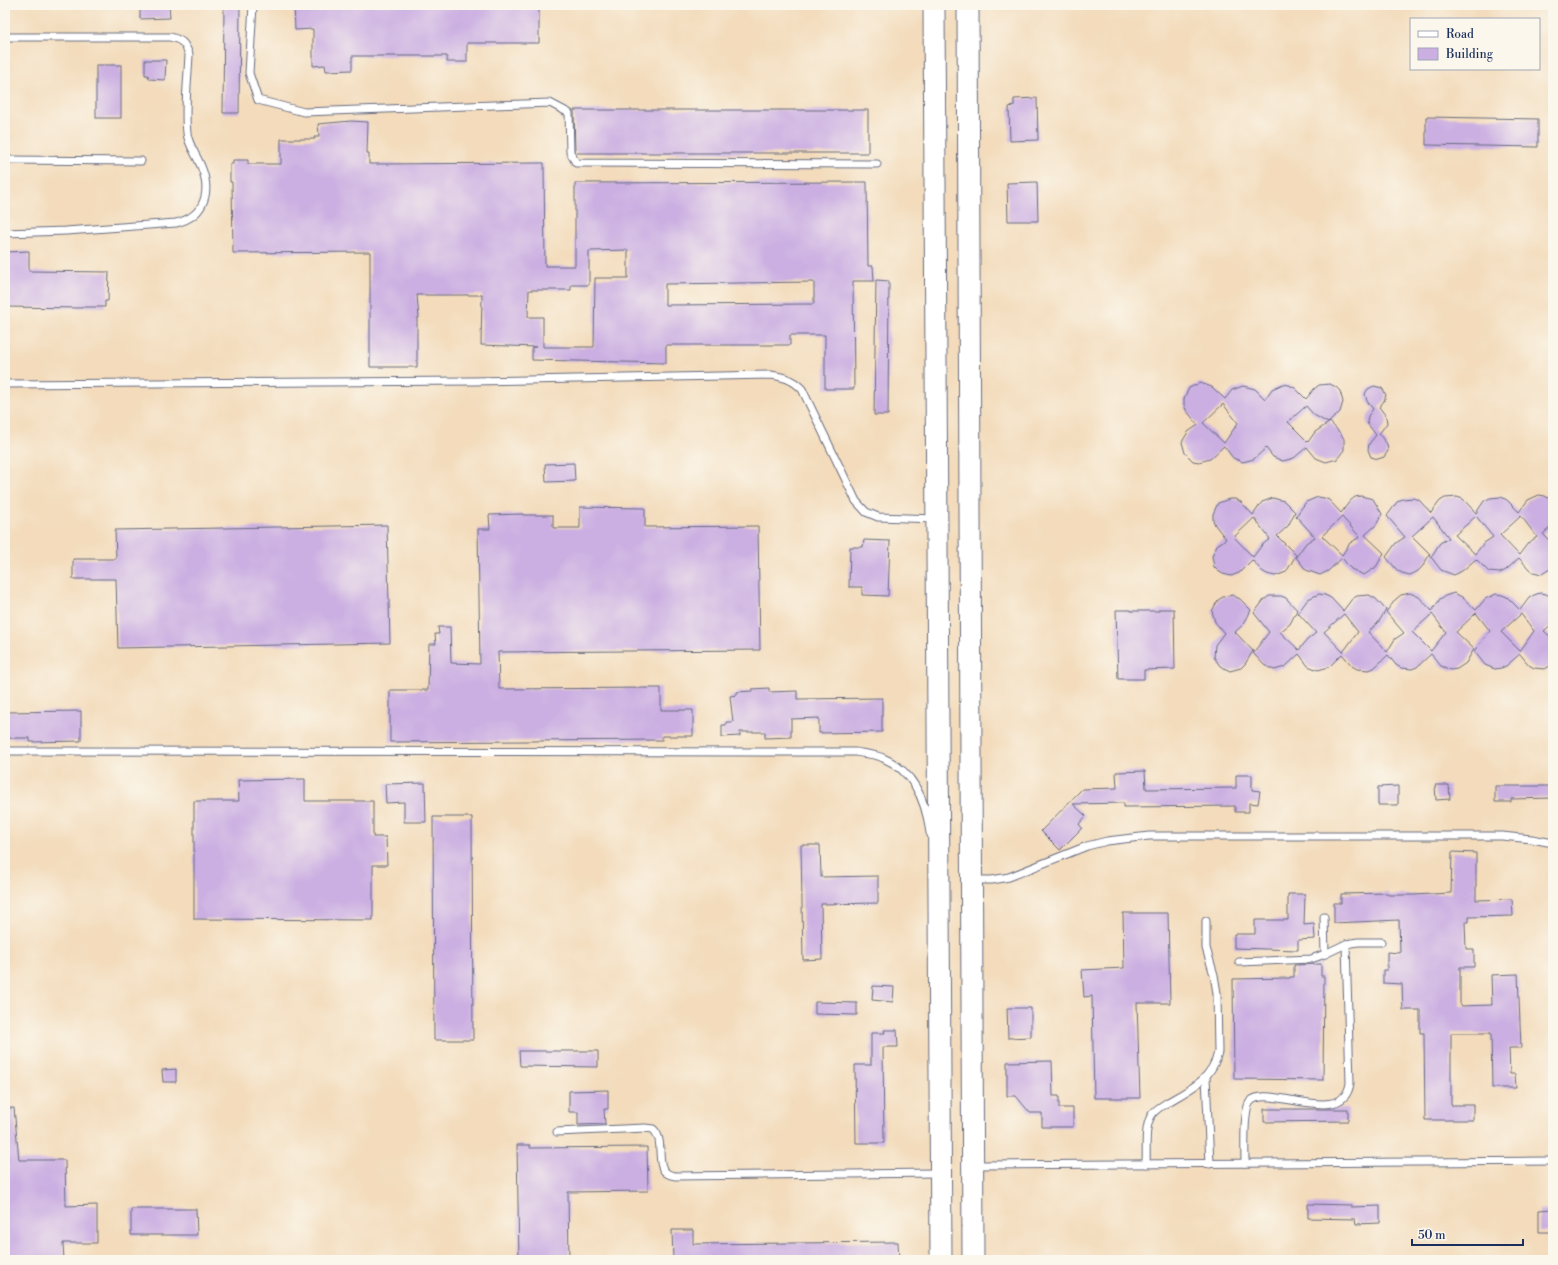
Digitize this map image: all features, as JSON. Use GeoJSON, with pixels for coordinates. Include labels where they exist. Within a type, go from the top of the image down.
{"type":"FeatureCollection","features":[{"type":"Feature","properties":{"kind":"street"},"geometry":{"type":"LineString","coordinates":[[934,5],[941,1260]]}},
{"type":"Feature","properties":{"kind":"street"},"geometry":{"type":"LineString","coordinates":[[968,5],[973,1260]]}},
{"type":"Feature","properties":{"kind":"lane"},"geometry":{"type":"LineString","coordinates":[[253,5],[249,73],[258,100],[304,112],[550,103],[569,113],[570,152],[576,163],[877,164]]}},
{"type":"Feature","properties":{"kind":"lane"},"geometry":{"type":"LineString","coordinates":[[5,37],[170,37],[180,39],[186,46],[189,54],[186,121],[187,135],[201,165],[206,182],[205,199],[197,214],[187,221],[74,231],[5,233]]}},
{"type":"Feature","properties":{"kind":"lane"},"geometry":{"type":"LineString","coordinates":[[5,160],[141,161]]}},
{"type":"Feature","properties":{"kind":"lane"},"geometry":{"type":"LineString","coordinates":[[5,384],[464,381],[771,375],[785,377],[795,382],[802,389],[856,501],[866,512],[878,517],[936,519]]}},
{"type":"Feature","properties":{"kind":"lane"},"geometry":{"type":"LineString","coordinates":[[5,751],[856,752],[882,758],[901,768],[915,784],[925,807],[931,841],[938,912]]}},
{"type":"Feature","properties":{"kind":"lane"},"geometry":{"type":"LineString","coordinates":[[972,880],[992,880],[1009,877],[1087,846],[1107,841],[1149,836],[1502,836],[1553,843]]}},
{"type":"Feature","properties":{"kind":"lane"},"geometry":{"type":"LineString","coordinates":[[1324,916],[1325,954]]}},
{"type":"Feature","properties":{"kind":"lane"},"geometry":{"type":"LineString","coordinates":[[1146,1164],[1147,1128],[1152,1116],[1159,1108],[1192,1088],[1206,1077],[1216,1059],[1218,1045],[1217,993],[1214,975],[1206,948],[1206,921]]}},
{"type":"Feature","properties":{"kind":"lane"},"geometry":{"type":"LineString","coordinates":[[1238,962],[1303,959],[1325,954],[1346,944],[1358,942],[1382,942]]}},
{"type":"Feature","properties":{"kind":"lane"},"geometry":{"type":"LineString","coordinates":[[1245,1163],[1246,1113],[1249,1103],[1253,1099],[1264,1096],[1305,1102],[1330,1103],[1340,1100],[1348,1093],[1350,1083],[1346,944]]}},
{"type":"Feature","properties":{"kind":"lane"},"geometry":{"type":"LineString","coordinates":[[1206,1077],[1210,1164]]}},
{"type":"Feature","properties":{"kind":"lane"},"geometry":{"type":"LineString","coordinates":[[558,1132],[645,1128],[653,1129],[659,1136],[660,1140],[661,1166],[667,1173],[675,1176],[940,1173]]}},
{"type":"Feature","properties":{"kind":"lane"},"geometry":{"type":"LineString","coordinates":[[972,1165],[1553,1161]]}},
{"type":"Feature","properties":{"kind":"building"},"geometry":{"type":"Polygon","coordinates":[[[140,5],[169,5],[170,18],[140,19],[140,5]]]}},
{"type":"Feature","properties":{"kind":"building"},"geometry":{"type":"Polygon","coordinates":[[[224,5],[240,5],[239,113],[223,113],[224,5]]]}},
{"type":"Feature","properties":{"kind":"building"},"geometry":{"type":"Polygon","coordinates":[[[294,5],[539,5],[539,43],[467,43],[467,62],[447,62],[447,56],[352,56],[352,70],[326,71],[325,65],[313,66],[313,29],[295,30],[294,5]]]}},
{"type":"Feature","properties":{"kind":"building"},"geometry":{"type":"Polygon","coordinates":[[[145,60],[166,60],[165,80],[149,79],[148,75],[145,75],[145,60]]]}},
{"type":"Feature","properties":{"kind":"building"},"geometry":{"type":"Polygon","coordinates":[[[96,65],[121,65],[121,118],[96,118],[96,65]]]}},
{"type":"Feature","properties":{"kind":"building"},"geometry":{"type":"Polygon","coordinates":[[[1037,98],[1038,140],[1010,141],[1009,107],[1014,106],[1014,99],[1037,98]]]}},
{"type":"Feature","properties":{"kind":"building"},"geometry":{"type":"Polygon","coordinates":[[[574,110],[868,110],[868,153],[576,153],[574,110]]]}},
{"type":"Feature","properties":{"kind":"building"},"geometry":{"type":"Polygon","coordinates":[[[1426,117],[1538,119],[1538,147],[1426,145],[1426,117]]]}},
{"type":"Feature","properties":{"kind":"building"},"geometry":{"type":"Polygon","coordinates":[[[351,121],[368,122],[367,153],[369,153],[369,164],[544,163],[545,266],[575,266],[575,183],[867,182],[868,266],[873,266],[874,281],[853,281],[854,389],[825,389],[825,335],[790,335],[790,345],[666,345],[666,363],[532,360],[532,347],[536,347],[481,345],[482,295],[417,295],[419,318],[417,318],[417,367],[370,367],[370,252],[233,253],[232,182],[230,182],[230,164],[233,164],[233,160],[248,160],[248,164],[281,164],[281,139],[315,139],[314,137],[319,137],[318,124],[351,121]],[[628,250],[589,251],[589,285],[571,285],[571,290],[529,290],[528,317],[543,317],[543,347],[594,347],[595,278],[628,278],[628,250]],[[814,282],[665,284],[665,305],[814,304],[814,282]]]}},
{"type":"Feature","properties":{"kind":"building"},"geometry":{"type":"Polygon","coordinates":[[[1037,182],[1038,221],[1008,221],[1007,183],[1037,182]]]}},
{"type":"Feature","properties":{"kind":"building"},"geometry":{"type":"Polygon","coordinates":[[[29,251],[29,271],[109,272],[108,301],[105,301],[105,307],[5,307],[5,252],[29,251]]]}},
{"type":"Feature","properties":{"kind":"building"},"geometry":{"type":"Polygon","coordinates":[[[876,280],[889,281],[888,415],[874,415],[876,280]]]}},
{"type":"Feature","properties":{"kind":"building"},"geometry":{"type":"Polygon","coordinates":[[[1200,383],[1212,387],[1225,399],[1232,390],[1243,386],[1255,389],[1265,399],[1272,389],[1283,384],[1295,388],[1306,399],[1319,385],[1330,384],[1340,391],[1343,402],[1340,412],[1328,423],[1314,415],[1306,406],[1288,422],[1308,442],[1315,432],[1330,422],[1344,439],[1344,450],[1337,459],[1326,462],[1316,458],[1307,447],[1294,458],[1283,461],[1273,457],[1266,448],[1254,459],[1243,462],[1233,458],[1224,446],[1210,459],[1199,462],[1193,461],[1185,453],[1182,442],[1188,432],[1198,425],[1186,410],[1184,405],[1184,399],[1189,388],[1200,383]],[[1223,404],[1203,423],[1224,443],[1238,423],[1223,404]]]}},
{"type":"Feature","properties":{"kind":"building"},"geometry":{"type":"Polygon","coordinates":[[[1374,386],[1382,388],[1386,395],[1384,401],[1379,407],[1386,416],[1387,423],[1379,434],[1387,444],[1388,451],[1384,457],[1378,459],[1371,457],[1368,450],[1369,444],[1376,435],[1367,423],[1368,416],[1373,409],[1367,401],[1365,394],[1368,389],[1374,386]]]}},
{"type":"Feature","properties":{"kind":"building"},"geometry":{"type":"Polygon","coordinates":[[[574,463],[575,481],[546,482],[545,464],[574,463]]]}},
{"type":"Feature","properties":{"kind":"building"},"geometry":{"type":"Polygon","coordinates":[[[1539,495],[1545,496],[1553,501],[1553,525],[1543,534],[1553,544],[1553,567],[1542,574],[1533,572],[1519,558],[1506,570],[1500,573],[1489,572],[1476,559],[1462,571],[1454,575],[1441,570],[1431,557],[1440,543],[1449,538],[1433,517],[1412,536],[1430,554],[1418,571],[1410,575],[1402,573],[1397,570],[1386,557],[1396,543],[1405,537],[1387,516],[1397,502],[1402,499],[1414,498],[1419,500],[1431,513],[1440,501],[1445,498],[1457,497],[1463,499],[1476,513],[1484,501],[1490,498],[1501,497],[1507,500],[1519,512],[1528,500],[1539,495]],[[1476,516],[1455,535],[1475,554],[1484,543],[1493,537],[1476,516]],[[1521,516],[1500,535],[1519,555],[1528,543],[1537,537],[1521,516]]]}},
{"type":"Feature","properties":{"kind":"building"},"geometry":{"type":"Polygon","coordinates":[[[1361,496],[1373,499],[1382,514],[1376,525],[1365,535],[1384,553],[1376,567],[1364,575],[1351,569],[1342,558],[1328,571],[1320,575],[1306,570],[1296,557],[1306,543],[1315,537],[1296,516],[1306,502],[1318,497],[1329,500],[1341,513],[1355,497],[1361,496]],[[1342,517],[1322,536],[1342,555],[1350,543],[1360,537],[1342,517]]]}},
{"type":"Feature","properties":{"kind":"building"},"geometry":{"type":"Polygon","coordinates":[[[1273,498],[1284,501],[1295,512],[1288,526],[1277,536],[1296,555],[1284,573],[1275,576],[1262,571],[1252,560],[1239,573],[1231,576],[1223,574],[1214,567],[1212,556],[1217,545],[1226,539],[1213,520],[1213,514],[1218,503],[1229,499],[1235,499],[1241,502],[1253,515],[1262,502],[1273,498]],[[1254,518],[1234,537],[1253,557],[1262,545],[1270,539],[1254,518]]]}},
{"type":"Feature","properties":{"kind":"building"},"geometry":{"type":"Polygon","coordinates":[[[580,507],[645,508],[645,527],[758,526],[760,650],[498,652],[499,689],[661,688],[661,710],[693,710],[693,736],[662,736],[662,740],[390,742],[390,690],[428,690],[429,644],[436,644],[435,634],[439,634],[438,627],[450,627],[451,663],[480,664],[478,529],[490,529],[489,515],[553,515],[553,528],[580,528],[580,507]]]}},
{"type":"Feature","properties":{"kind":"building"},"geometry":{"type":"Polygon","coordinates":[[[387,525],[390,643],[118,648],[116,579],[73,579],[73,559],[116,559],[115,530],[387,525]]]}},
{"type":"Feature","properties":{"kind":"building"},"geometry":{"type":"Polygon","coordinates":[[[864,540],[890,541],[888,596],[862,595],[862,587],[849,587],[850,547],[863,547],[864,540]]]}},
{"type":"Feature","properties":{"kind":"building"},"geometry":{"type":"Polygon","coordinates":[[[1410,593],[1419,597],[1432,611],[1440,599],[1454,593],[1462,597],[1476,610],[1485,599],[1496,594],[1507,597],[1520,610],[1529,598],[1540,593],[1546,594],[1553,598],[1553,623],[1544,631],[1553,639],[1553,664],[1545,669],[1534,668],[1529,665],[1520,654],[1506,666],[1501,668],[1495,669],[1485,665],[1474,651],[1490,631],[1476,613],[1456,632],[1474,649],[1466,663],[1457,669],[1451,670],[1441,666],[1431,654],[1417,667],[1412,669],[1401,668],[1396,665],[1388,655],[1374,668],[1369,670],[1357,669],[1352,666],[1342,654],[1329,667],[1318,670],[1308,666],[1299,654],[1285,667],[1274,670],[1264,665],[1253,653],[1269,632],[1254,613],[1264,600],[1269,596],[1281,596],[1286,598],[1297,610],[1290,624],[1280,632],[1299,650],[1307,640],[1316,633],[1298,613],[1308,599],[1319,594],[1331,598],[1343,611],[1352,599],[1357,596],[1369,595],[1375,598],[1386,610],[1378,623],[1368,632],[1387,652],[1395,639],[1404,633],[1386,612],[1401,595],[1410,593]],[[1344,614],[1324,632],[1343,652],[1358,632],[1344,614]],[[1432,614],[1412,632],[1431,651],[1446,632],[1432,614]],[[1521,614],[1501,632],[1520,651],[1534,631],[1521,614]]]}},
{"type":"Feature","properties":{"kind":"building"},"geometry":{"type":"Polygon","coordinates":[[[1232,595],[1240,599],[1251,610],[1244,624],[1235,632],[1253,651],[1241,668],[1230,671],[1220,666],[1214,657],[1215,645],[1224,633],[1215,622],[1212,611],[1218,600],[1232,595]]]}},
{"type":"Feature","properties":{"kind":"building"},"geometry":{"type":"Polygon","coordinates":[[[1159,609],[1174,609],[1175,669],[1144,670],[1144,679],[1118,679],[1116,610],[1159,611],[1159,609]]]}},
{"type":"Feature","properties":{"kind":"building"},"geometry":{"type":"Polygon","coordinates":[[[769,688],[769,692],[797,691],[797,699],[882,698],[882,732],[819,733],[819,718],[791,719],[791,737],[765,738],[765,732],[740,732],[740,736],[722,737],[722,725],[726,725],[726,722],[733,722],[730,696],[737,695],[737,692],[769,688]]]}},
{"type":"Feature","properties":{"kind":"building"},"geometry":{"type":"Polygon","coordinates":[[[81,711],[81,741],[30,742],[30,738],[5,738],[5,712],[81,711]]]}},
{"type":"Feature","properties":{"kind":"building"},"geometry":{"type":"Polygon","coordinates":[[[1145,771],[1146,789],[1236,788],[1236,775],[1252,775],[1252,790],[1260,791],[1258,804],[1249,803],[1249,812],[1235,812],[1235,806],[1124,807],[1124,803],[1073,804],[1086,816],[1079,824],[1082,828],[1060,850],[1041,831],[1082,789],[1117,788],[1116,772],[1145,771]]]}},
{"type":"Feature","properties":{"kind":"building"},"geometry":{"type":"Polygon","coordinates":[[[305,779],[305,801],[373,801],[373,837],[386,837],[387,865],[373,865],[373,920],[194,919],[194,801],[239,801],[238,780],[305,779]]]}},
{"type":"Feature","properties":{"kind":"building"},"geometry":{"type":"Polygon","coordinates":[[[425,783],[426,822],[404,822],[404,802],[386,803],[385,784],[425,783]]]}},
{"type":"Feature","properties":{"kind":"building"},"geometry":{"type":"Polygon","coordinates":[[[1435,785],[1449,785],[1450,799],[1436,800],[1435,785]]]}},
{"type":"Feature","properties":{"kind":"building"},"geometry":{"type":"Polygon","coordinates":[[[1398,786],[1398,805],[1378,805],[1378,787],[1398,786]]]}},
{"type":"Feature","properties":{"kind":"building"},"geometry":{"type":"Polygon","coordinates":[[[1495,786],[1553,786],[1553,798],[1511,799],[1511,802],[1495,802],[1495,786]]]}},
{"type":"Feature","properties":{"kind":"building"},"geometry":{"type":"Polygon","coordinates":[[[433,817],[472,817],[473,1040],[434,1040],[433,817]]]}},
{"type":"Feature","properties":{"kind":"building"},"geometry":{"type":"Polygon","coordinates":[[[801,845],[820,845],[821,877],[878,876],[878,903],[821,904],[822,959],[803,960],[801,845]]]}},
{"type":"Feature","properties":{"kind":"building"},"geometry":{"type":"Polygon","coordinates":[[[1452,852],[1476,853],[1476,900],[1512,899],[1513,916],[1469,917],[1469,922],[1465,922],[1466,949],[1474,949],[1474,967],[1460,967],[1460,1006],[1492,1005],[1491,975],[1518,974],[1521,1048],[1509,1048],[1510,1074],[1515,1074],[1516,1088],[1492,1088],[1491,1033],[1451,1033],[1451,1105],[1473,1105],[1473,1120],[1425,1120],[1424,1033],[1420,1033],[1420,1010],[1403,1010],[1402,984],[1383,983],[1383,970],[1387,970],[1387,952],[1400,953],[1399,920],[1334,923],[1334,903],[1341,903],[1341,894],[1388,893],[1388,895],[1413,895],[1451,893],[1452,852]]]}},
{"type":"Feature","properties":{"kind":"building"},"geometry":{"type":"Polygon","coordinates":[[[1288,894],[1305,894],[1304,925],[1314,924],[1315,939],[1298,940],[1298,950],[1234,948],[1234,934],[1255,934],[1255,920],[1288,920],[1288,894]]]}},
{"type":"Feature","properties":{"kind":"building"},"geometry":{"type":"Polygon","coordinates":[[[1123,913],[1168,913],[1170,1003],[1137,1003],[1140,1098],[1094,1098],[1092,996],[1084,997],[1082,970],[1124,968],[1123,913]]]}},
{"type":"Feature","properties":{"kind":"building"},"geometry":{"type":"Polygon","coordinates":[[[1321,964],[1321,976],[1324,976],[1323,1080],[1234,1079],[1233,979],[1290,978],[1294,977],[1294,965],[1321,964]]]}},
{"type":"Feature","properties":{"kind":"building"},"geometry":{"type":"Polygon","coordinates":[[[873,986],[894,987],[893,1002],[872,1000],[873,986]]]}},
{"type":"Feature","properties":{"kind":"building"},"geometry":{"type":"Polygon","coordinates":[[[815,1002],[857,1003],[857,1015],[815,1014],[815,1002]]]}},
{"type":"Feature","properties":{"kind":"building"},"geometry":{"type":"Polygon","coordinates":[[[1007,1008],[1031,1008],[1031,1037],[1008,1038],[1007,1008]]]}},
{"type":"Feature","properties":{"kind":"building"},"geometry":{"type":"Polygon","coordinates":[[[884,1030],[897,1030],[898,1047],[883,1047],[884,1143],[856,1143],[855,1065],[871,1065],[871,1033],[885,1033],[884,1030]]]}},
{"type":"Feature","properties":{"kind":"building"},"geometry":{"type":"Polygon","coordinates":[[[519,1051],[598,1051],[598,1067],[520,1066],[519,1051]]]}},
{"type":"Feature","properties":{"kind":"building"},"geometry":{"type":"Polygon","coordinates":[[[1052,1061],[1053,1096],[1059,1096],[1059,1108],[1073,1108],[1073,1127],[1042,1127],[1042,1113],[1030,1113],[1016,1096],[1007,1096],[1007,1062],[1052,1061]]]}},
{"type":"Feature","properties":{"kind":"building"},"geometry":{"type":"Polygon","coordinates":[[[176,1069],[176,1082],[163,1082],[162,1070],[176,1069]]]}},
{"type":"Feature","properties":{"kind":"building"},"geometry":{"type":"Polygon","coordinates":[[[608,1090],[608,1109],[604,1109],[605,1124],[578,1125],[578,1112],[569,1112],[569,1091],[608,1090]]]}},
{"type":"Feature","properties":{"kind":"building"},"geometry":{"type":"Polygon","coordinates":[[[5,1108],[14,1108],[19,1160],[65,1160],[66,1206],[97,1205],[97,1243],[63,1243],[64,1260],[5,1260],[5,1161],[8,1161],[5,1108]]]}},
{"type":"Feature","properties":{"kind":"building"},"geometry":{"type":"Polygon","coordinates":[[[1264,1109],[1348,1109],[1348,1121],[1264,1122],[1264,1109]]]}},
{"type":"Feature","properties":{"kind":"building"},"geometry":{"type":"Polygon","coordinates":[[[517,1145],[530,1145],[530,1148],[647,1147],[648,1191],[568,1192],[569,1260],[519,1260],[517,1145]]]}},
{"type":"Feature","properties":{"kind":"building"},"geometry":{"type":"Polygon","coordinates":[[[1308,1204],[1351,1205],[1351,1207],[1380,1206],[1380,1223],[1356,1224],[1355,1219],[1308,1218],[1308,1204]]]}},
{"type":"Feature","properties":{"kind":"building"},"geometry":{"type":"Polygon","coordinates":[[[131,1209],[196,1209],[197,1235],[131,1235],[131,1209]]]}},
{"type":"Feature","properties":{"kind":"building"},"geometry":{"type":"Polygon","coordinates":[[[1553,1209],[1553,1232],[1539,1232],[1539,1210],[1553,1209]]]}},
{"type":"Feature","properties":{"kind":"building"},"geometry":{"type":"Polygon","coordinates":[[[672,1230],[693,1230],[693,1244],[898,1242],[899,1260],[673,1260],[672,1230]]]}}]}
